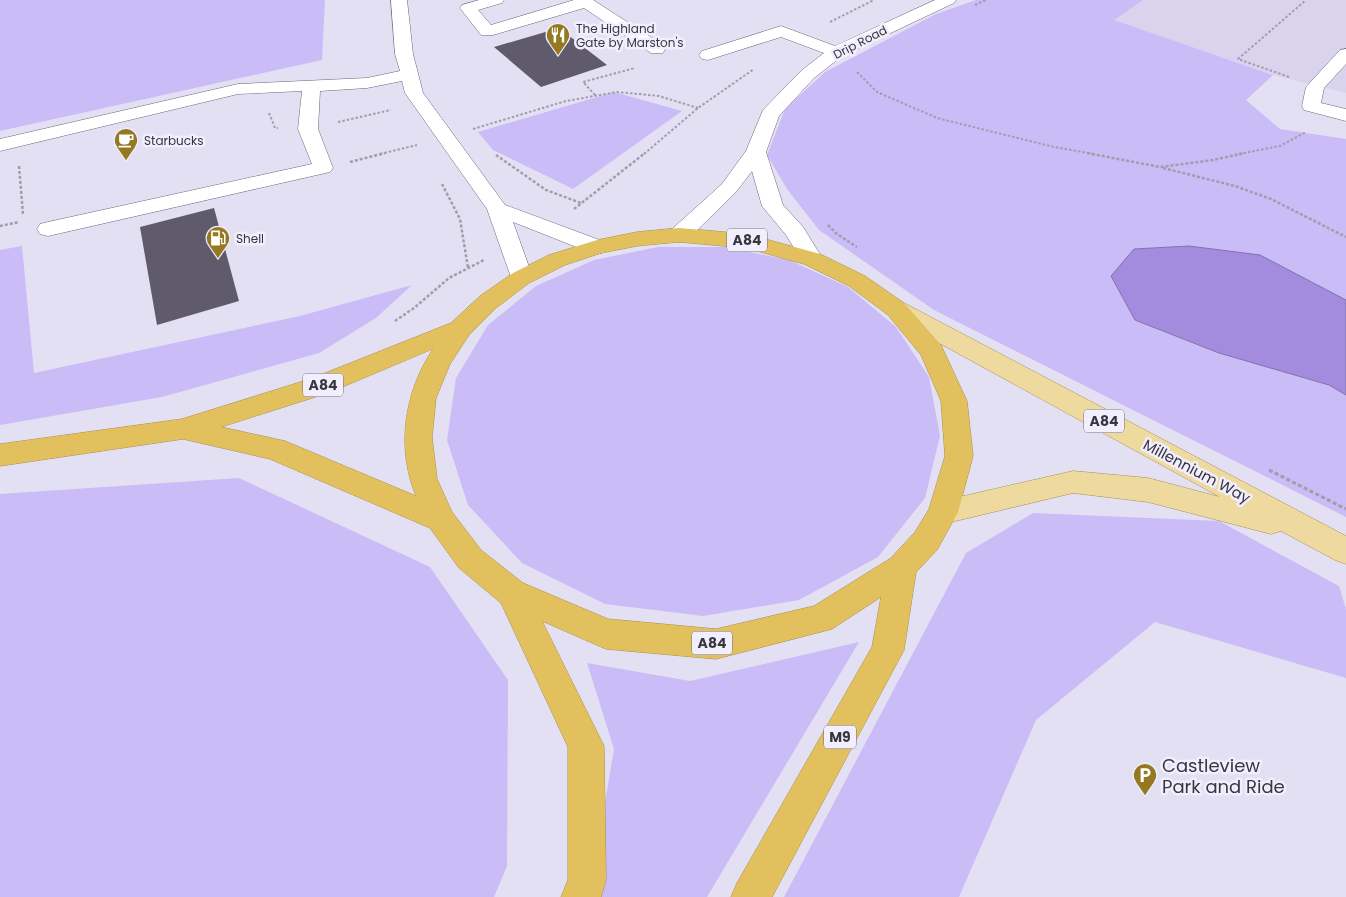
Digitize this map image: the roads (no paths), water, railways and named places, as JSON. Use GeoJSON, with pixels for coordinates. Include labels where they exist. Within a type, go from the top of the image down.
{"type":"FeatureCollection","features":[{"type":"Feature","properties":{"kind":"highway","name":"A84"},"geometry":{"type":"LineString","coordinates":[[679,235],[747,240],[812,259],[857,281],[896,309],[932,351],[954,401],[959,456],[943,512],[926,541],[902,567],[821,620],[716,644],[606,634],[512,594],[470,559],[440,519],[423,479],[418,437],[423,398],[438,362],[460,330],[488,302],[521,278],[557,260],[597,247],[637,238],[679,235]]}},
{"type":"Feature","properties":{"kind":"highway","name":"A84"},"geometry":{"type":"LineString","coordinates":[[0,455],[182,429],[319,386],[460,330]]}},
{"type":"Feature","properties":{"kind":"highway","name":"A84"},"geometry":{"type":"LineString","coordinates":[[182,429],[275,449],[440,519]]}},
{"type":"Feature","properties":{"kind":"highway","name":"M9"},"geometry":{"type":"LineString","coordinates":[[751,897],[888,650],[902,567]]}},
{"type":"Feature","properties":{"kind":"highway"},"geometry":{"type":"LineString","coordinates":[[512,594],[586,746],[587,880],[581,897]]}},
{"type":"Feature","properties":{"kind":"main road","name":"Millennium Way"},"geometry":{"type":"LineString","coordinates":[[896,309],[1346,551]]}},
{"type":"Feature","properties":{"kind":"main road","name":"Millennium Way"},"geometry":{"type":"LineString","coordinates":[[943,512],[1073,482],[1148,490],[1313,533]]}},
{"type":"Feature","properties":{"kind":"street"},"geometry":{"type":"LineString","coordinates":[[496,0],[468,8],[487,31],[584,2],[657,49]]}},
{"type":"Feature","properties":{"kind":"street","name":"Drip Road"},"geometry":{"type":"LineString","coordinates":[[679,235],[729,188],[756,152],[770,114],[808,74],[840,50],[948,0]]}},
{"type":"Feature","properties":{"kind":"street"},"geometry":{"type":"LineString","coordinates":[[403,2],[404,54],[414,93],[498,209],[521,278]]}},
{"type":"Feature","properties":{"kind":"street"},"geometry":{"type":"LineString","coordinates":[[708,54],[781,31],[840,50]]}},
{"type":"Feature","properties":{"kind":"street"},"geometry":{"type":"LineString","coordinates":[[1346,54],[1317,85],[1311,106],[1346,115]]}},
{"type":"Feature","properties":{"kind":"street"},"geometry":{"type":"LineString","coordinates":[[0,145],[238,89],[368,83],[409,74]]}},
{"type":"Feature","properties":{"kind":"street"},"geometry":{"type":"LineString","coordinates":[[48,229],[323,168],[308,128],[311,86]]}},
{"type":"Feature","properties":{"kind":"street"},"geometry":{"type":"LineString","coordinates":[[756,152],[773,206],[795,232],[812,259]]}},
{"type":"Feature","properties":{"kind":"street"},"geometry":{"type":"LineString","coordinates":[[498,209],[597,247]]}},
{"type":"Feature","properties":{"kind":"place","name":"The Highland Gate by Marston's"},"geometry":{"type":"Point","coordinates":[558,56]}},
{"type":"Feature","properties":{"kind":"place","name":"Starbucks"},"geometry":{"type":"Point","coordinates":[126,161]}},
{"type":"Feature","properties":{"kind":"place","name":"Shell"},"geometry":{"type":"Point","coordinates":[218,259]}},
{"type":"Feature","properties":{"kind":"place","name":"Castleview Park and Ride"},"geometry":{"type":"Point","coordinates":[1145,796]}}]}
